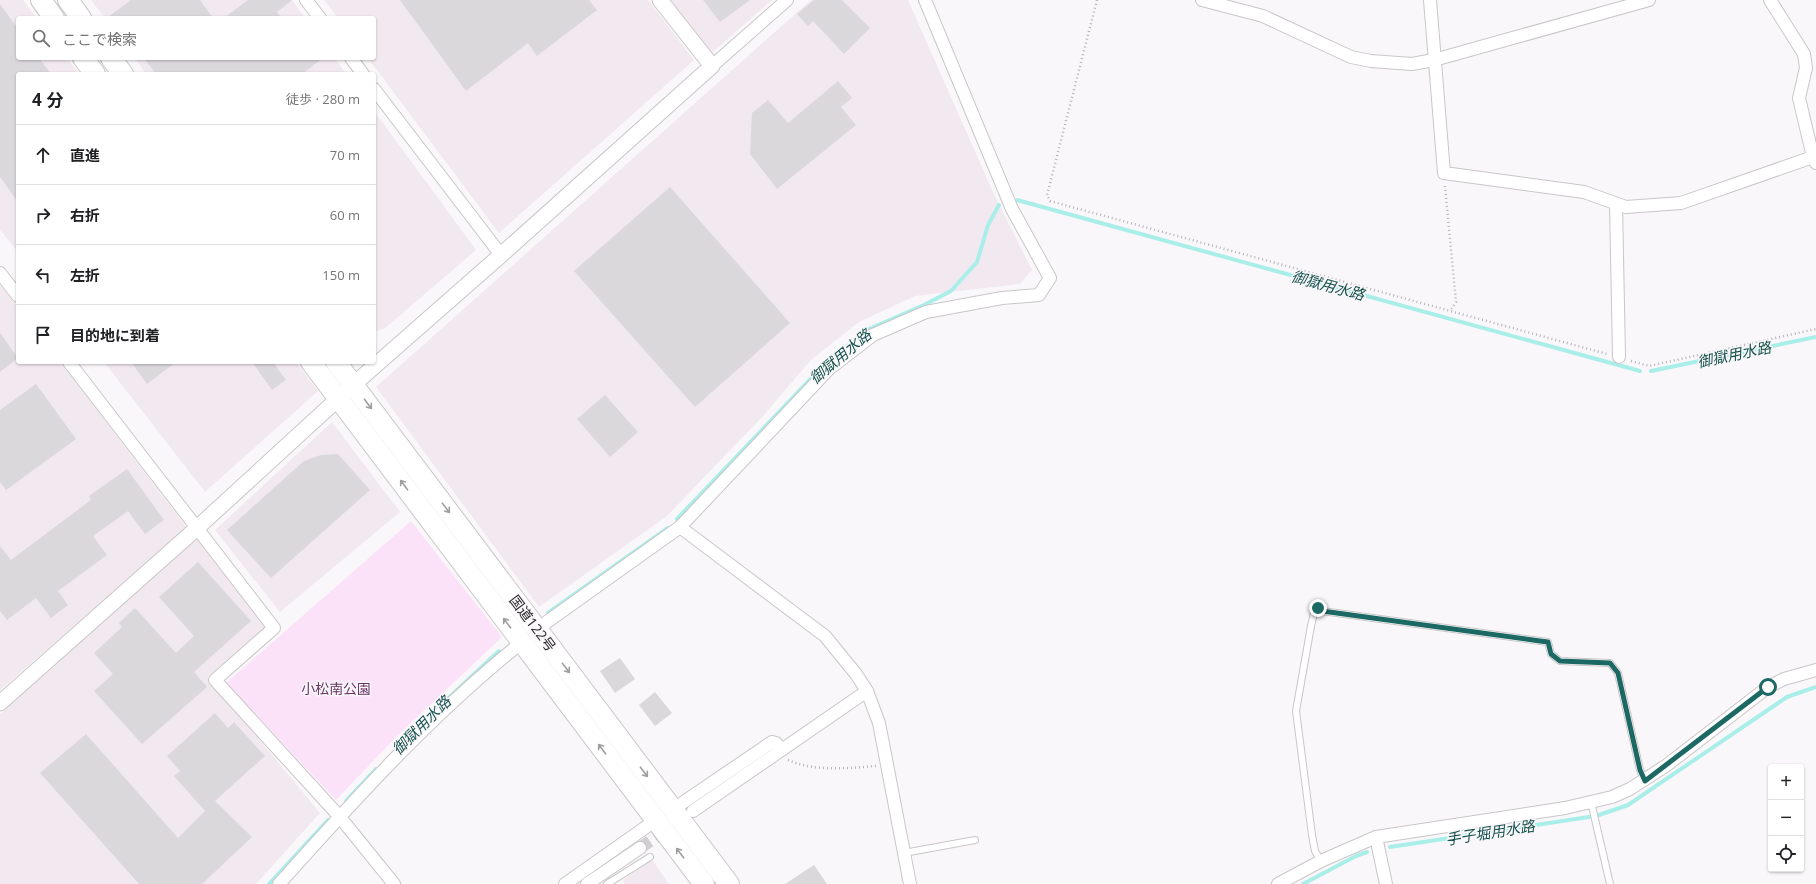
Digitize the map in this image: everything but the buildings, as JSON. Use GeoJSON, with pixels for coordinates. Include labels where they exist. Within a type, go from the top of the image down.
{"type":"FeatureCollection","features":[{"type":"Feature","properties":{"kind":"highway"},"geometry":{"type":"LineString","coordinates":[[41,0],[53,16]]}},
{"type":"Feature","properties":{"kind":"highway"},"geometry":{"type":"LineString","coordinates":[[68,0],[80,16]]}},
{"type":"Feature","properties":{"kind":"highway"},"geometry":{"type":"LineString","coordinates":[[84,60],[94,72]]}},
{"type":"Feature","properties":{"kind":"highway"},"geometry":{"type":"LineString","coordinates":[[112,60],[122,72]]}},
{"type":"Feature","properties":{"kind":"highway","name":"国道122号"},"geometry":{"type":"LineString","coordinates":[[313,364],[345,391],[537,629],[664,815],[704,884]]}},
{"type":"Feature","properties":{"kind":"highway","name":"国道122号"},"geometry":{"type":"LineString","coordinates":[[337,364],[345,391],[521,643],[664,815],[729,884]]}},
{"type":"Feature","properties":{"kind":"street"},"geometry":{"type":"LineString","coordinates":[[306,0],[318,16]]}},
{"type":"Feature","properties":{"kind":"street"},"geometry":{"type":"LineString","coordinates":[[660,0],[712,66]]}},
{"type":"Feature","properties":{"kind":"street"},"geometry":{"type":"LineString","coordinates":[[0,703],[196,528],[345,391],[501,255],[787,0]]}},
{"type":"Feature","properties":{"kind":"street"},"geometry":{"type":"LineString","coordinates":[[537,629],[680,527],[828,369],[873,335],[926,312],[1002,298],[1039,294],[1050,278],[1012,209],[925,0]]}},
{"type":"Feature","properties":{"kind":"street"},"geometry":{"type":"LineString","coordinates":[[1202,0],[1263,16],[1351,57],[1371,61],[1412,64],[1434,60],[1649,0]]}},
{"type":"Feature","properties":{"kind":"street"},"geometry":{"type":"LineString","coordinates":[[1430,0],[1444,173],[1584,192],[1626,207],[1681,203],[1814,160],[1799,98],[1806,68],[1804,54],[1770,0]]}},
{"type":"Feature","properties":{"kind":"street"},"geometry":{"type":"LineString","coordinates":[[352,60],[362,72]]}},
{"type":"Feature","properties":{"kind":"street"},"geometry":{"type":"LineString","coordinates":[[376,91],[501,255]]}},
{"type":"Feature","properties":{"kind":"street"},"geometry":{"type":"LineString","coordinates":[[1616,204],[1618,357]]}},
{"type":"Feature","properties":{"kind":"street"},"geometry":{"type":"LineString","coordinates":[[0,272],[16,293]]}},
{"type":"Feature","properties":{"kind":"street"},"geometry":{"type":"LineString","coordinates":[[71,364],[274,628],[215,680],[340,816],[394,884]]}},
{"type":"Feature","properties":{"kind":"street"},"geometry":{"type":"LineString","coordinates":[[680,527],[825,636],[844,657],[867,691],[879,723],[910,884]]}},
{"type":"Feature","properties":{"kind":"street"},"geometry":{"type":"LineString","coordinates":[[279,884],[340,816],[406,747],[455,700],[521,643]]}},
{"type":"Feature","properties":{"kind":"street"},"geometry":{"type":"LineString","coordinates":[[1278,884],[1321,861],[1376,837],[1565,808],[1612,797],[1645,781],[1717,727],[1756,694],[1784,679],[1816,670]]}},
{"type":"Feature","properties":{"kind":"street"},"geometry":{"type":"LineString","coordinates":[[693,811],[867,691]]}},
{"type":"Feature","properties":{"kind":"street"},"geometry":{"type":"LineString","coordinates":[[565,884],[772,742],[776,743],[781,749]]}},
{"type":"Feature","properties":{"kind":"street"},"geometry":{"type":"LineString","coordinates":[[1376,837],[1386,884]]}},
{"type":"Feature","properties":{"kind":"street"},"geometry":{"type":"LineString","coordinates":[[587,884],[640,848]]}},
{"type":"Feature","properties":{"kind":"lane"},"geometry":{"type":"LineString","coordinates":[[1321,861],[1315,851],[1312,835],[1296,711],[1311,626],[1314,613],[1318,608],[1322,611],[1548,642],[1551,654],[1560,661],[1610,663],[1618,673],[1640,770],[1645,781]]}},
{"type":"Feature","properties":{"kind":"lane"},"geometry":{"type":"LineString","coordinates":[[1591,802],[1610,884]]}},
{"type":"Feature","properties":{"kind":"lane"},"geometry":{"type":"LineString","coordinates":[[904,853],[975,840]]}},
{"type":"Feature","properties":{"kind":"lane"},"geometry":{"type":"LineString","coordinates":[[607,884],[618,881],[650,856]]}},
{"type":"Feature","properties":{"kind":"path"},"geometry":{"type":"LineString","coordinates":[[1097,0],[1047,195],[1050,201],[1649,366],[1816,329]]}},
{"type":"Feature","properties":{"kind":"path"},"geometry":{"type":"LineString","coordinates":[[1444,173],[1456,302],[1450,311]]}},
{"type":"Feature","properties":{"kind":"path"},"geometry":{"type":"LineString","coordinates":[[788,760],[806,766],[840,768],[888,766]]}},
{"type":"Feature","properties":{"kind":"shaded area"},"geometry":{"type":"Polygon","coordinates":[[[0,0],[23,0],[35,16],[16,16],[16,60],[68,60],[78,72],[16,72],[16,250],[0,230],[0,0]]]}},
{"type":"Feature","properties":{"kind":"shaded area"},"geometry":{"type":"Polygon","coordinates":[[[91,0],[292,0],[304,16],[103,16],[91,0]]]}},
{"type":"Feature","properties":{"kind":"shaded area"},"geometry":{"type":"Polygon","coordinates":[[[324,0],[648,0],[694,60],[499,233],[369,60],[376,60],[376,16],[336,16],[324,0]]]}},
{"type":"Feature","properties":{"kind":"shaded area"},"geometry":{"type":"Polygon","coordinates":[[[671,0],[772,0],[712,53],[671,0]]]}},
{"type":"Feature","properties":{"kind":"shaded area"},"geometry":{"type":"Polygon","coordinates":[[[811,0],[908,0],[993,192],[1032,270],[1020,284],[915,296],[859,322],[811,360],[763,416],[667,516],[539,607],[376,387],[811,0]]]}},
{"type":"Feature","properties":{"kind":"shaded area"},"geometry":{"type":"Polygon","coordinates":[[[136,60],[336,60],[345,72],[145,72],[136,60]]]}},
{"type":"Feature","properties":{"kind":"shaded area"},"geometry":{"type":"Polygon","coordinates":[[[376,114],[476,250],[384,329],[376,331],[376,114]]]}},
{"type":"Feature","properties":{"kind":"shaded area"},"geometry":{"type":"Polygon","coordinates":[[[0,285],[16,305],[16,364],[62,364],[187,528],[0,690],[0,285]]]}},
{"type":"Feature","properties":{"kind":"shaded area"},"geometry":{"type":"Polygon","coordinates":[[[106,364],[298,364],[318,391],[205,492],[106,364]]]}},
{"type":"Feature","properties":{"kind":"shaded area"},"geometry":{"type":"Polygon","coordinates":[[[332,422],[400,512],[280,612],[215,530],[332,422]]]}},
{"type":"Feature","properties":{"kind":"shaded area"},"geometry":{"type":"Polygon","coordinates":[[[196,534],[265,627],[208,677],[320,813],[256,884],[0,884],[0,714],[196,534]]]}},
{"type":"Feature","properties":{"kind":"shaded area"},"geometry":{"type":"Polygon","coordinates":[[[652,860],[669,884],[625,884],[623,880],[652,860]]]}},
{"type":"Feature","properties":{"kind":"green space","name":"小松南公園"},"geometry":{"type":"Polygon","coordinates":[[[411,521],[502,637],[396,737],[336,800],[226,683],[411,521]]]}},
{"type":"Feature","properties":{"kind":"waterway","name":"御獄用水路"},"geometry":{"type":"LineString","coordinates":[[1017,200],[1640,371]]}},
{"type":"Feature","properties":{"kind":"waterway","name":"御獄用水路"},"geometry":{"type":"LineString","coordinates":[[677,519],[825,364],[869,329],[924,305],[951,291],[977,262],[988,225],[999,205]]}},
{"type":"Feature","properties":{"kind":"waterway","name":"御獄用水路"},"geometry":{"type":"LineString","coordinates":[[1651,371],[1816,337]]}},
{"type":"Feature","properties":{"kind":"waterway","name":"御獄用水路"},"geometry":{"type":"LineString","coordinates":[[548,613],[668,528]]}},
{"type":"Feature","properties":{"kind":"waterway","name":"御獄用水路"},"geometry":{"type":"LineString","coordinates":[[426,719],[499,651]]}},
{"type":"Feature","properties":{"kind":"waterway","name":"手子堀用水路"},"geometry":{"type":"LineString","coordinates":[[1599,815],[1628,805],[1787,697],[1816,687]]}},
{"type":"Feature","properties":{"kind":"waterway","name":"御獄用水路"},"geometry":{"type":"LineString","coordinates":[[346,801],[376,769]]}},
{"type":"Feature","properties":{"kind":"waterway","name":"手子堀用水路"},"geometry":{"type":"LineString","coordinates":[[1390,847],[1589,817]]}},
{"type":"Feature","properties":{"kind":"waterway","name":"御獄用水路"},"geometry":{"type":"LineString","coordinates":[[269,884],[328,820]]}},
{"type":"Feature","properties":{"kind":"waterway","name":"手子堀用水路"},"geometry":{"type":"LineString","coordinates":[[1303,884],[1356,856],[1367,852]]}},
{"type":"Feature","properties":{"kind":"tunnel"},"geometry":{"type":"LineString","coordinates":[[640,848],[669,828]]}},
{"type":"Feature","properties":{"kind":"route"},"geometry":{"type":"LineString","coordinates":[[1318,608],[1322,611],[1548,642],[1551,654],[1554,658],[1560,661],[1610,663],[1614,666],[1618,673],[1640,770],[1645,781],[1717,727],[1756,694],[1768,687]]}}]}
